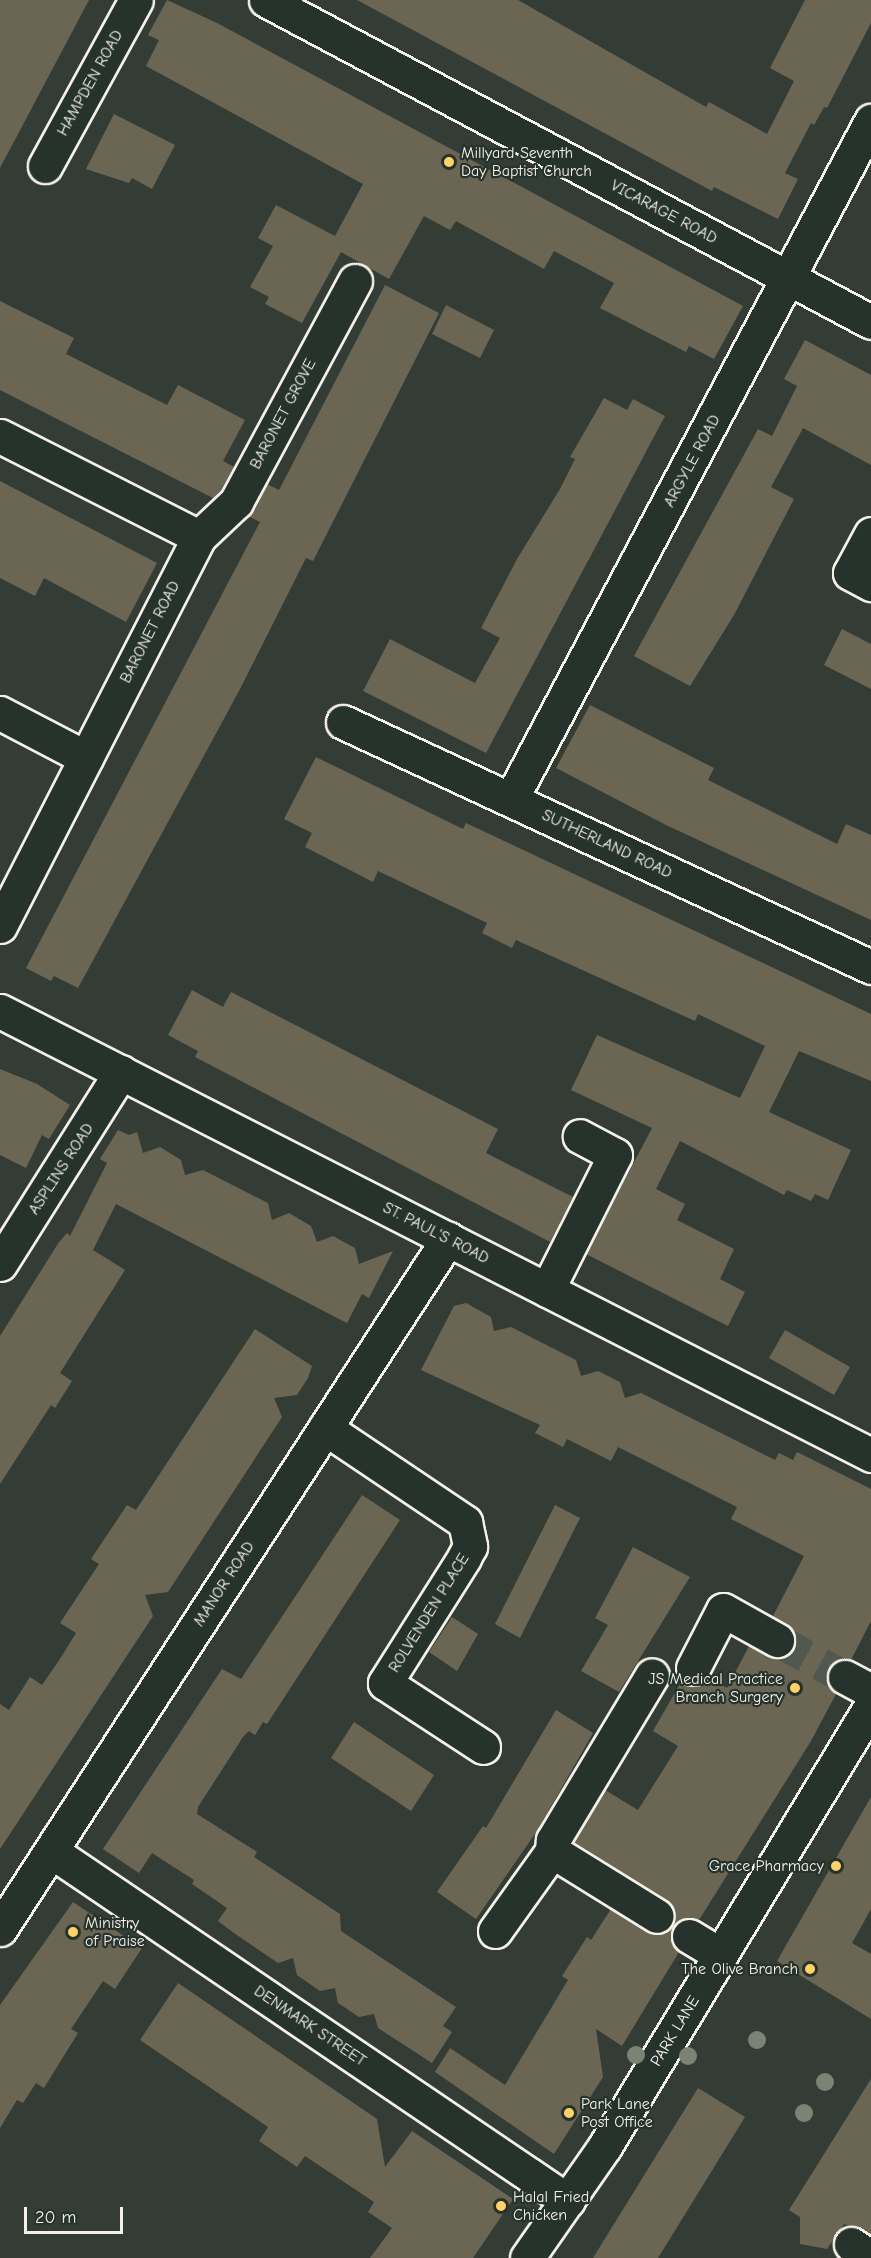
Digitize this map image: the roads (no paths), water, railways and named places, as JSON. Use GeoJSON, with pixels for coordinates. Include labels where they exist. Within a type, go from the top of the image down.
{"type":"FeatureCollection","features":[{"type":"Feature","properties":{"kind":"street","name":"HAMPDEN ROAD"},"geometry":{"type":"LineString","coordinates":[[45,166],[135,0]]}},
{"type":"Feature","properties":{"kind":"street","name":"VICARAGE ROAD"},"geometry":{"type":"LineString","coordinates":[[266,0],[871,322]]}},
{"type":"Feature","properties":{"kind":"street","name":"ARGYLE ROAD"},"geometry":{"type":"LineString","coordinates":[[511,799],[790,279],[871,121]]}},
{"type":"Feature","properties":{"kind":"street","name":"BARONET GROVE"},"geometry":{"type":"LineString","coordinates":[[199,537],[236,502],[355,281]]}},
{"type":"Feature","properties":{"kind":"street"},"geometry":{"type":"LineString","coordinates":[[0,436],[199,537]]}},
{"type":"Feature","properties":{"kind":"street"},"geometry":{"type":"LineString","coordinates":[[871,534],[849,573],[871,585]]}},
{"type":"Feature","properties":{"kind":"street","name":"BARONET ROAD"},"geometry":{"type":"LineString","coordinates":[[0,926],[199,537]]}},
{"type":"Feature","properties":{"kind":"street"},"geometry":{"type":"LineString","coordinates":[[0,713],[86,758]]}},
{"type":"Feature","properties":{"kind":"street","name":"SUTHERLAND ROAD"},"geometry":{"type":"LineString","coordinates":[[343,722],[871,967]]}},
{"type":"Feature","properties":{"kind":"street","name":"ST. PAUL'S ROAD"},"geometry":{"type":"LineString","coordinates":[[0,1011],[871,1455]]}},
{"type":"Feature","properties":{"kind":"street","name":"ASPLINS ROAD"},"geometry":{"type":"LineString","coordinates":[[0,1264],[121,1072]]}},
{"type":"Feature","properties":{"kind":"street"},"geometry":{"type":"LineString","coordinates":[[547,1290],[615,1155],[580,1136]]}},
{"type":"Feature","properties":{"kind":"street","name":"MANOR ROAD"},"geometry":{"type":"LineString","coordinates":[[0,1929],[448,1239]]}},
{"type":"Feature","properties":{"kind":"street","name":"ROLVENDEN PLACE"},"geometry":{"type":"LineString","coordinates":[[325,1428],[465,1522],[470,1546],[385,1683],[483,1747]]}},
{"type":"Feature","properties":{"kind":"street"},"geometry":{"type":"LineString","coordinates":[[693,1668],[723,1610],[777,1640]]}},
{"type":"Feature","properties":{"kind":"street"},"geometry":{"type":"LineString","coordinates":[[495,1931],[552,1851],[553,1840],[652,1675]]}},
{"type":"Feature","properties":{"kind":"street","name":"PARK LANE"},"geometry":{"type":"LineString","coordinates":[[527,2258],[568,2201],[721,1955],[863,1739],[871,1706]]}},
{"type":"Feature","properties":{"kind":"street","name":"DENMARK STREET"},"geometry":{"type":"LineString","coordinates":[[51,1851],[568,2201]]}},
{"type":"Feature","properties":{"kind":"street"},"geometry":{"type":"LineString","coordinates":[[552,1851],[657,1916]]}},
{"type":"Feature","properties":{"kind":"street"},"geometry":{"type":"LineString","coordinates":[[689,1936],[721,1955]]}},
{"type":"Feature","properties":{"kind":"tunnel"},"geometry":{"type":"LineString","coordinates":[[777,1640],[845,1677]]}},
{"type":"Feature","properties":{"kind":"place","name":"Millyard Seventh Day Baptist Church"},"geometry":{"type":"Point","coordinates":[449,162]}},
{"type":"Feature","properties":{"kind":"place","name":"JS Medical Practice Branch Surgery"},"geometry":{"type":"Point","coordinates":[795,1688]}},
{"type":"Feature","properties":{"kind":"place","name":"Grace Pharmacy"},"geometry":{"type":"Point","coordinates":[836,1866]}},
{"type":"Feature","properties":{"kind":"place","name":"Ministry of Praise"},"geometry":{"type":"Point","coordinates":[73,1932]}},
{"type":"Feature","properties":{"kind":"place","name":"The Olive Branch"},"geometry":{"type":"Point","coordinates":[810,1969]}},
{"type":"Feature","properties":{"kind":"place","name":"Park Lane Post Office"},"geometry":{"type":"Point","coordinates":[569,2113]}},
{"type":"Feature","properties":{"kind":"place","name":"Halal Fried Chicken"},"geometry":{"type":"Point","coordinates":[501,2206]}}]}
